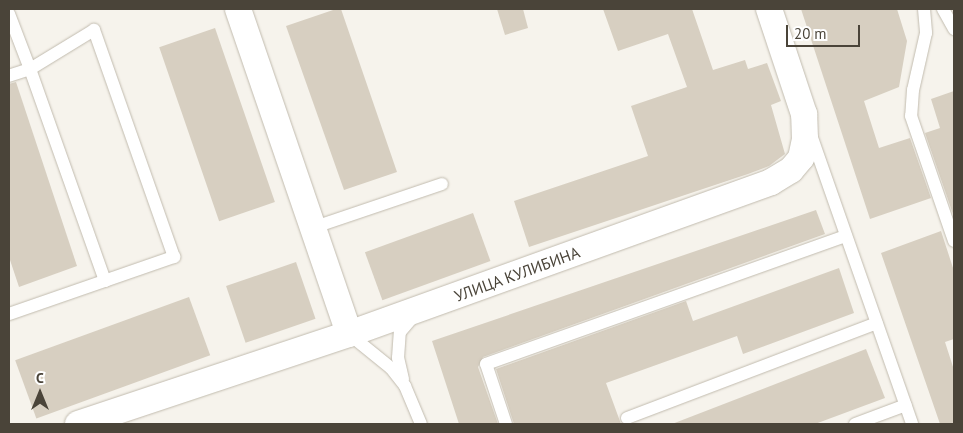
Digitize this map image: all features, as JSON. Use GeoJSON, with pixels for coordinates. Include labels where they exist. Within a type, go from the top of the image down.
{"type":"FeatureCollection","features":[{"type":"Feature","properties":{"kind":"street"},"geometry":{"type":"LineString","coordinates":[[238,9],[315,227],[349,334]]}},
{"type":"Feature","properties":{"kind":"street","name":"УЛИЦА КУЛИБИНА"},"geometry":{"type":"LineString","coordinates":[[78,424],[349,334],[771,182],[791,170],[801,158],[806,139],[804,114],[769,9]]}},
{"type":"Feature","properties":{"kind":"lane"},"geometry":{"type":"LineString","coordinates":[[924,9],[926,33],[913,90],[911,116],[954,241]]}},
{"type":"Feature","properties":{"kind":"lane"},"geometry":{"type":"LineString","coordinates":[[943,9],[954,30]]}},
{"type":"Feature","properties":{"kind":"lane"},"geometry":{"type":"LineString","coordinates":[[9,14],[105,281]]}},
{"type":"Feature","properties":{"kind":"lane"},"geometry":{"type":"LineString","coordinates":[[9,76],[30,69],[94,30],[174,257],[9,314]]}},
{"type":"Feature","properties":{"kind":"lane"},"geometry":{"type":"LineString","coordinates":[[804,114],[912,424]]}},
{"type":"Feature","properties":{"kind":"lane"},"geometry":{"type":"LineString","coordinates":[[315,227],[442,184]]}},
{"type":"Feature","properties":{"kind":"lane"},"geometry":{"type":"LineString","coordinates":[[506,424],[486,364],[846,236]]}},
{"type":"Feature","properties":{"kind":"lane"},"geometry":{"type":"LineString","coordinates":[[421,424],[405,386],[398,358],[400,332],[410,319],[446,299]]}},
{"type":"Feature","properties":{"kind":"lane"},"geometry":{"type":"LineString","coordinates":[[627,418],[877,323]]}},
{"type":"Feature","properties":{"kind":"lane"},"geometry":{"type":"LineString","coordinates":[[349,334],[391,368],[405,386]]}},
{"type":"Feature","properties":{"kind":"lane"},"geometry":{"type":"LineString","coordinates":[[855,424],[906,405]]}},
{"type":"Feature","properties":{"kind":"building"},"geometry":{"type":"Polygon","coordinates":[[[341,9],[397,172],[344,190],[286,26],[341,9]]]}},
{"type":"Feature","properties":{"kind":"building"},"geometry":{"type":"Polygon","coordinates":[[[497,9],[523,9],[528,28],[505,35],[497,9]]]}},
{"type":"Feature","properties":{"kind":"building"},"geometry":{"type":"Polygon","coordinates":[[[603,9],[692,9],[713,70],[745,60],[748,69],[767,63],[781,101],[771,105],[785,154],[769,166],[748,174],[529,247],[514,201],[648,156],[631,106],[687,87],[668,34],[618,51],[603,9]]]}},
{"type":"Feature","properties":{"kind":"building"},"geometry":{"type":"Polygon","coordinates":[[[801,9],[897,9],[907,41],[899,87],[864,101],[879,148],[910,138],[931,198],[870,219],[801,9]]]}},
{"type":"Feature","properties":{"kind":"building"},"geometry":{"type":"Polygon","coordinates":[[[215,28],[275,202],[219,221],[159,47],[215,28]]]}},
{"type":"Feature","properties":{"kind":"building"},"geometry":{"type":"Polygon","coordinates":[[[16,82],[77,266],[19,287],[9,257],[9,84],[16,82]]]}},
{"type":"Feature","properties":{"kind":"building"},"geometry":{"type":"Polygon","coordinates":[[[954,91],[954,217],[925,133],[940,128],[931,99],[954,91]]]}},
{"type":"Feature","properties":{"kind":"building"},"geometry":{"type":"Polygon","coordinates":[[[816,210],[825,234],[483,357],[478,367],[498,424],[459,424],[432,341],[816,210]]]}},
{"type":"Feature","properties":{"kind":"building"},"geometry":{"type":"Polygon","coordinates":[[[473,213],[490,261],[382,300],[365,252],[473,213]]]}},
{"type":"Feature","properties":{"kind":"building"},"geometry":{"type":"Polygon","coordinates":[[[941,231],[954,271],[954,339],[945,342],[954,370],[954,424],[940,424],[881,253],[941,231]]]}},
{"type":"Feature","properties":{"kind":"building"},"geometry":{"type":"Polygon","coordinates":[[[296,262],[316,319],[246,343],[226,286],[296,262]]]}},
{"type":"Feature","properties":{"kind":"building"},"geometry":{"type":"Polygon","coordinates":[[[839,268],[854,313],[743,354],[737,336],[606,383],[621,424],[514,424],[496,369],[686,301],[693,321],[839,268]]]}},
{"type":"Feature","properties":{"kind":"building"},"geometry":{"type":"Polygon","coordinates":[[[189,297],[210,355],[36,419],[15,360],[189,297]]]}},
{"type":"Feature","properties":{"kind":"building"},"geometry":{"type":"Polygon","coordinates":[[[866,349],[885,398],[815,424],[672,424],[866,349]]]}}]}
